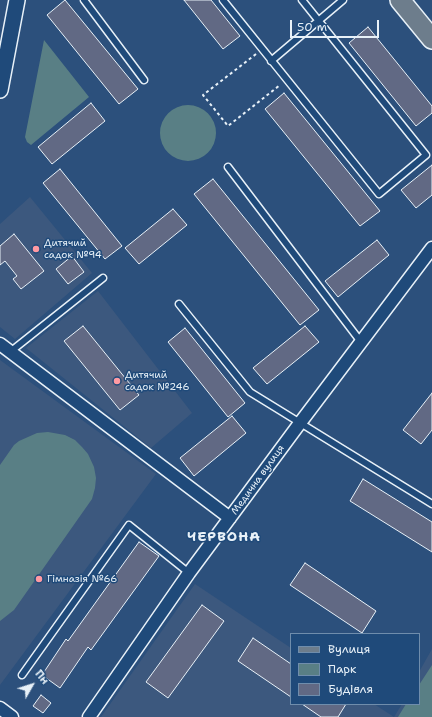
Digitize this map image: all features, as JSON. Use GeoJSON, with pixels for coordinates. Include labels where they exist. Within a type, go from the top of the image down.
{"type":"FeatureCollection","features":[{"type":"Feature","properties":{"kind":"main road"},"geometry":{"type":"LineString","coordinates":[[400,0],[432,39]]}},
{"type":"Feature","properties":{"kind":"street"},"geometry":{"type":"LineString","coordinates":[[1,86],[17,0]]}},
{"type":"Feature","properties":{"kind":"street","name":"Медична вулиця"},"geometry":{"type":"LineString","coordinates":[[89,717],[189,573],[432,248]]}},
{"type":"Feature","properties":{"kind":"street"},"geometry":{"type":"LineString","coordinates":[[0,344],[230,518]]}},
{"type":"Feature","properties":{"kind":"street"},"geometry":{"type":"LineString","coordinates":[[0,708],[12,717]]}},
{"type":"Feature","properties":{"kind":"lane"},"geometry":{"type":"LineString","coordinates":[[84,0],[144,80]]}},
{"type":"Feature","properties":{"kind":"lane"},"geometry":{"type":"LineString","coordinates":[[223,0],[379,194],[426,155],[302,0]]}},
{"type":"Feature","properties":{"kind":"lane"},"geometry":{"type":"LineString","coordinates":[[271,61],[343,0]]}},
{"type":"Feature","properties":{"kind":"lane"},"geometry":{"type":"LineString","coordinates":[[228,167],[361,342]]}},
{"type":"Feature","properties":{"kind":"lane"},"geometry":{"type":"LineString","coordinates":[[10,352],[103,278]]}},
{"type":"Feature","properties":{"kind":"lane"},"geometry":{"type":"LineString","coordinates":[[179,304],[250,392],[432,504]]}},
{"type":"Feature","properties":{"kind":"lane"},"geometry":{"type":"LineString","coordinates":[[22,675],[129,525],[189,573]]}},
{"type":"Feature","properties":{"kind":"path"},"geometry":{"type":"LineString","coordinates":[[262,49],[203,95],[228,126],[287,80]]}},
{"type":"Feature","properties":{"kind":"shaded area","name":"Дитячий садок №94"},"geometry":{"type":"Polygon","coordinates":[[[30,197],[92,273],[15,339],[0,327],[0,224],[30,197]]]}},
{"type":"Feature","properties":{"kind":"shaded area","name":"Дитячий садок №246"},"geometry":{"type":"Polygon","coordinates":[[[98,291],[192,413],[151,448],[26,348],[98,291]]]}},
{"type":"Feature","properties":{"kind":"shaded area","name":"Гімназія №66"},"geometry":{"type":"Polygon","coordinates":[[[0,360],[156,474],[0,685],[0,360]]]}},
{"type":"Feature","properties":{"kind":"shaded area"},"geometry":{"type":"Polygon","coordinates":[[[195,584],[290,647],[290,705],[376,705],[394,717],[101,717],[195,584]]]}},
{"type":"Feature","properties":{"kind":"shaded area"},"geometry":{"type":"Polygon","coordinates":[[[432,649],[432,717],[394,717],[401,705],[420,705],[420,670],[432,649]]]}},
{"type":"Feature","properties":{"kind":"green space"},"geometry":{"type":"Polygon","coordinates":[[[44,40],[89,97],[31,145],[27,142],[25,137],[44,40]]]}},
{"type":"Feature","properties":{"kind":"green space"},"geometry":{"type":"Polygon","coordinates":[[[188,105],[199,107],[208,113],[214,122],[216,133],[214,144],[208,153],[199,159],[188,161],[177,159],[168,153],[162,144],[160,133],[162,122],[168,113],[177,107],[188,105]]]}},
{"type":"Feature","properties":{"kind":"green space"},"geometry":{"type":"Polygon","coordinates":[[[48,432],[65,435],[75,440],[88,454],[94,467],[96,478],[95,488],[92,499],[14,610],[0,621],[0,465],[14,445],[19,441],[37,433],[48,432]]]}},
{"type":"Feature","properties":{"kind":"green space"},"geometry":{"type":"Polygon","coordinates":[[[432,665],[432,717],[398,717],[405,705],[420,705],[420,683],[432,665]]]}},
{"type":"Feature","properties":{"kind":"building"},"geometry":{"type":"Polygon","coordinates":[[[65,0],[138,89],[119,104],[47,15],[65,0]]]}},
{"type":"Feature","properties":{"kind":"building"},"geometry":{"type":"Polygon","coordinates":[[[184,0],[211,0],[240,36],[223,49],[184,0]]]}},
{"type":"Feature","properties":{"kind":"building"},"geometry":{"type":"Polygon","coordinates":[[[368,27],[432,106],[432,113],[416,126],[349,43],[368,27]]]}},
{"type":"Feature","properties":{"kind":"building"},"geometry":{"type":"Polygon","coordinates":[[[284,93],[380,211],[360,226],[265,109],[284,93]]]}},
{"type":"Feature","properties":{"kind":"building"},"geometry":{"type":"Polygon","coordinates":[[[91,103],[105,121],[52,164],[38,147],[91,103]]]}},
{"type":"Feature","properties":{"kind":"building"},"geometry":{"type":"Polygon","coordinates":[[[432,165],[432,195],[416,208],[401,190],[432,165]]]}},
{"type":"Feature","properties":{"kind":"building"},"geometry":{"type":"Polygon","coordinates":[[[60,169],[122,246],[105,259],[43,183],[60,169]]]}},
{"type":"Feature","properties":{"kind":"building"},"geometry":{"type":"Polygon","coordinates":[[[213,179],[319,310],[300,325],[194,194],[213,179]]]}},
{"type":"Feature","properties":{"kind":"building"},"geometry":{"type":"Polygon","coordinates":[[[173,209],[187,225],[139,264],[125,248],[173,209]]]}},
{"type":"Feature","properties":{"kind":"building"},"geometry":{"type":"Polygon","coordinates":[[[14,234],[44,271],[21,289],[13,279],[17,276],[5,261],[0,265],[0,246],[14,234]]]}},
{"type":"Feature","properties":{"kind":"building"},"geometry":{"type":"Polygon","coordinates":[[[377,240],[389,255],[338,297],[325,281],[377,240]]]}},
{"type":"Feature","properties":{"kind":"building"},"geometry":{"type":"Polygon","coordinates":[[[72,256],[84,272],[68,284],[56,269],[72,256]]]}},
{"type":"Feature","properties":{"kind":"building"},"geometry":{"type":"Polygon","coordinates":[[[83,326],[139,395],[120,410],[64,341],[83,326]]]}},
{"type":"Feature","properties":{"kind":"building"},"geometry":{"type":"Polygon","coordinates":[[[305,326],[319,342],[267,384],[253,368],[305,326]]]}},
{"type":"Feature","properties":{"kind":"building"},"geometry":{"type":"Polygon","coordinates":[[[185,328],[245,403],[228,417],[168,342],[185,328]]]}},
{"type":"Feature","properties":{"kind":"building"},"geometry":{"type":"Polygon","coordinates":[[[432,393],[432,430],[421,444],[403,430],[432,393]]]}},
{"type":"Feature","properties":{"kind":"building"},"geometry":{"type":"Polygon","coordinates":[[[232,416],[246,433],[194,476],[180,458],[232,416]]]}},
{"type":"Feature","properties":{"kind":"building"},"geometry":{"type":"Polygon","coordinates":[[[363,479],[432,522],[432,552],[350,501],[363,479]]]}},
{"type":"Feature","properties":{"kind":"building"},"geometry":{"type":"Polygon","coordinates":[[[139,542],[159,556],[91,650],[88,647],[60,688],[42,675],[66,639],[68,641],[139,542]]]}},
{"type":"Feature","properties":{"kind":"building"},"geometry":{"type":"Polygon","coordinates":[[[305,563],[376,611],[362,633],[290,585],[305,563]]]}},
{"type":"Feature","properties":{"kind":"building"},"geometry":{"type":"Polygon","coordinates":[[[202,605],[224,621],[168,698],[146,682],[202,605]]]}},
{"type":"Feature","properties":{"kind":"building"},"geometry":{"type":"Polygon","coordinates":[[[253,638],[290,663],[290,696],[238,661],[253,638]]]}},
{"type":"Feature","properties":{"kind":"building"},"geometry":{"type":"Polygon","coordinates":[[[41,695],[51,703],[43,713],[33,706],[41,695]]]}},
{"type":"Feature","properties":{"kind":"building"},"geometry":{"type":"Polygon","coordinates":[[[303,705],[345,705],[338,717],[321,717],[303,705]]]}},
{"type":"Feature","properties":{"kind":"place","name":"Дитячий садок №94"},"geometry":{"type":"Point","coordinates":[36,249]}},
{"type":"Feature","properties":{"kind":"place","name":"Дитячий садок №246"},"geometry":{"type":"Point","coordinates":[117,381]}},
{"type":"Feature","properties":{"kind":"place","name":"Гімназія №66"},"geometry":{"type":"Point","coordinates":[39,579]}},
{"type":"Feature","properties":{"kind":"district","name":"ЧЕРВОНА"},"geometry":{"type":"Point","coordinates":[224,537]}}]}
